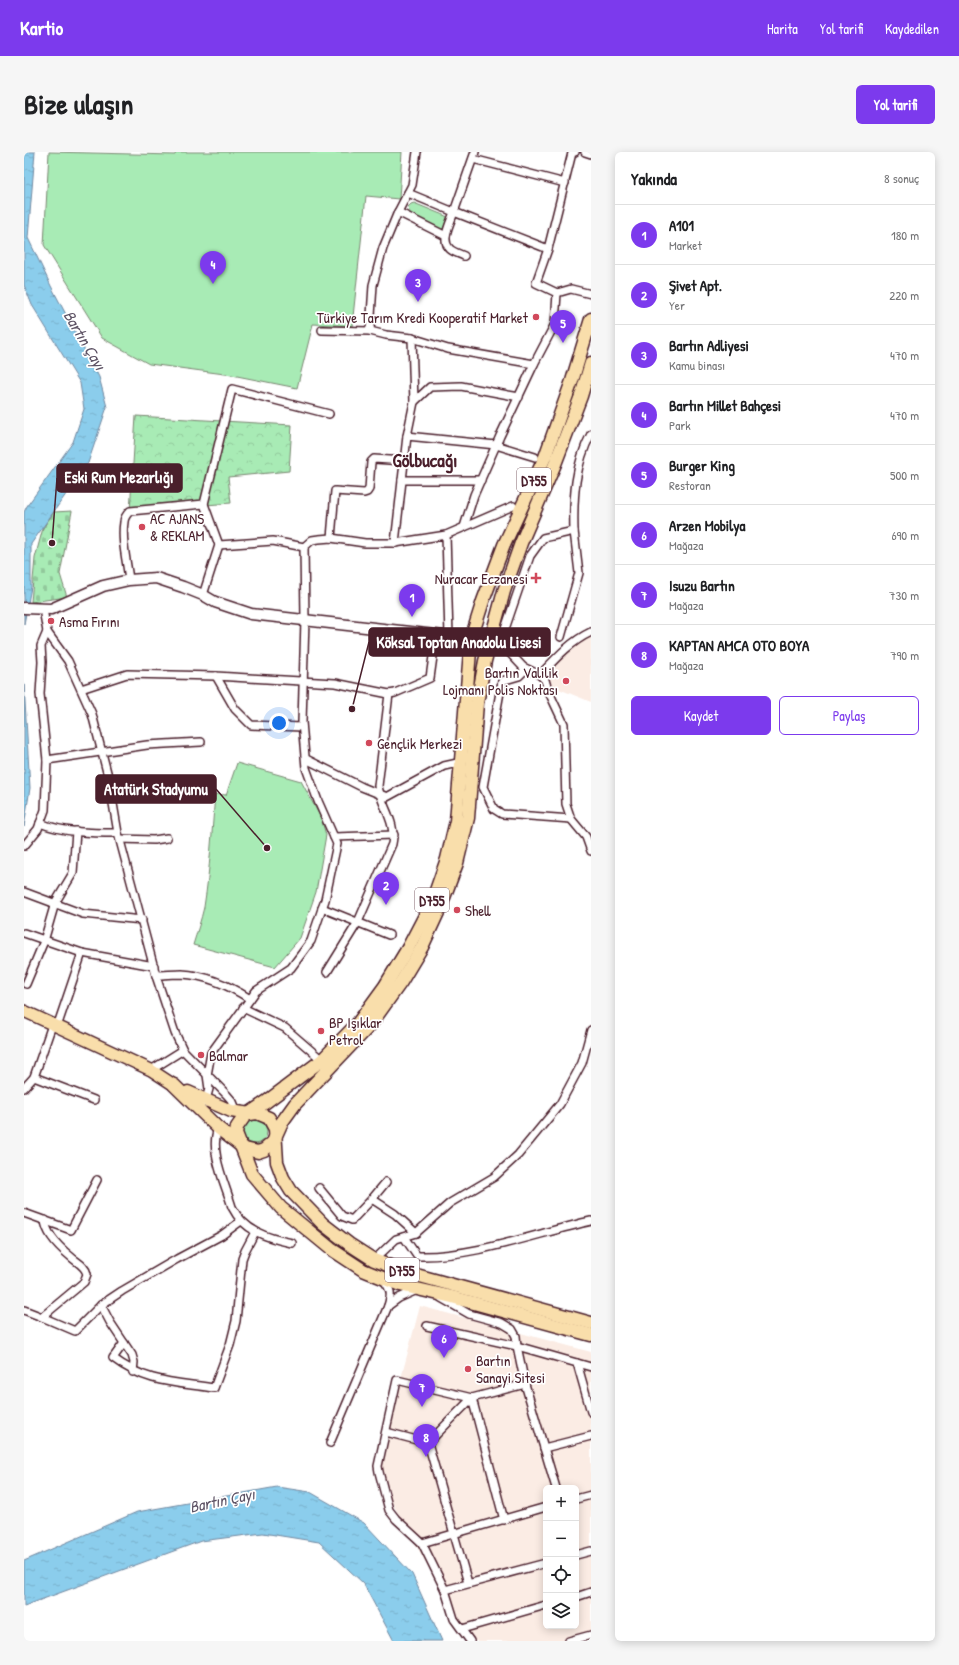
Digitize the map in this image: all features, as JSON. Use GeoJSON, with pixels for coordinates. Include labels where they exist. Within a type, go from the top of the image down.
{"type":"FeatureCollection","features":[{"type":"Feature","properties":{"kind":"highway","name":"D755"},"geometry":{"type":"LineString","coordinates":[[250,1114],[322,1060],[358,1023],[385,986],[408,948],[432,902],[447,860],[456,821],[471,639],[483,601],[504,545],[545,458],[572,381],[591,319]]}},
{"type":"Feature","properties":{"kind":"highway","name":"D755"},"geometry":{"type":"LineString","coordinates":[[591,363],[581,396],[555,464],[521,543],[504,591],[490,641],[477,703],[468,818],[457,863],[440,908],[422,947],[405,976],[371,1024],[295,1104],[282,1122],[275,1136],[277,1162],[283,1178],[291,1191],[323,1224],[374,1260],[409,1273],[591,1323]]}},
{"type":"Feature","properties":{"kind":"highway"},"geometry":{"type":"LineString","coordinates":[[471,639],[490,641]]}},
{"type":"Feature","properties":{"kind":"highway"},"geometry":{"type":"LineString","coordinates":[[174,1084],[239,1117],[257,1113],[268,1118],[273,1123],[275,1136],[269,1147],[258,1152],[245,1149],[218,1128],[201,1099]]}},
{"type":"Feature","properties":{"kind":"highway","name":"D755"},"geometry":{"type":"LineString","coordinates":[[239,1117],[236,1133],[252,1174],[281,1208],[331,1249],[362,1270],[383,1279],[417,1290],[452,1296],[591,1334]]}},
{"type":"Feature","properties":{"kind":"main road"},"geometry":{"type":"LineString","coordinates":[[24,608],[51,608],[103,586],[129,580],[156,578],[203,595],[215,602],[251,614],[471,639]]}},
{"type":"Feature","properties":{"kind":"main road"},"geometry":{"type":"LineString","coordinates":[[24,1011],[151,1070],[174,1084]]}},
{"type":"Feature","properties":{"kind":"street"},"geometry":{"type":"LineString","coordinates":[[370,331],[373,285],[383,248],[398,212],[412,185],[417,152]]}},
{"type":"Feature","properties":{"kind":"street"},"geometry":{"type":"LineString","coordinates":[[575,152],[572,153],[548,249],[535,285],[557,293],[571,289],[591,294]]}},
{"type":"Feature","properties":{"kind":"street"},"geometry":{"type":"LineString","coordinates":[[586,152],[591,154]]}},
{"type":"Feature","properties":{"kind":"street"},"geometry":{"type":"LineString","coordinates":[[464,256],[450,249],[446,242],[446,236],[474,155],[565,183]]}},
{"type":"Feature","properties":{"kind":"street"},"geometry":{"type":"LineString","coordinates":[[408,193],[548,249]]}},
{"type":"Feature","properties":{"kind":"street"},"geometry":{"type":"LineString","coordinates":[[398,212],[446,236]]}},
{"type":"Feature","properties":{"kind":"street"},"geometry":{"type":"LineString","coordinates":[[464,527],[474,495],[496,445],[534,364],[555,324],[557,293]]}},
{"type":"Feature","properties":{"kind":"street"},"geometry":{"type":"LineString","coordinates":[[322,330],[370,331],[386,335],[412,338],[448,349],[534,364]]}},
{"type":"Feature","properties":{"kind":"street"},"geometry":{"type":"LineString","coordinates":[[395,543],[407,436],[414,402],[412,338]]}},
{"type":"Feature","properties":{"kind":"street"},"geometry":{"type":"LineString","coordinates":[[414,402],[430,387],[461,386],[519,397]]}},
{"type":"Feature","properties":{"kind":"street"},"geometry":{"type":"LineString","coordinates":[[203,595],[219,545],[204,504],[232,389],[329,414]]}},
{"type":"Feature","properties":{"kind":"street"},"geometry":{"type":"LineString","coordinates":[[561,637],[579,573],[574,531],[573,500],[577,471],[591,434]]}},
{"type":"Feature","properties":{"kind":"street"},"geometry":{"type":"LineString","coordinates":[[407,436],[496,445],[535,457]]}},
{"type":"Feature","properties":{"kind":"street"},"geometry":{"type":"LineString","coordinates":[[331,538],[335,491],[367,492],[369,489],[371,462],[374,459],[404,462]]}},
{"type":"Feature","properties":{"kind":"street"},"geometry":{"type":"LineString","coordinates":[[402,480],[481,480]]}},
{"type":"Feature","properties":{"kind":"street"},"geometry":{"type":"LineString","coordinates":[[129,580],[124,521],[130,511],[204,504]]}},
{"type":"Feature","properties":{"kind":"street"},"geometry":{"type":"LineString","coordinates":[[201,1099],[209,1089],[207,1075],[211,1053],[256,991],[291,968],[310,941],[322,908],[337,844],[318,801],[306,768],[302,727],[305,620],[304,547],[312,540],[331,538],[365,543],[395,543],[446,535],[513,506]]}},
{"type":"Feature","properties":{"kind":"street"},"geometry":{"type":"LineString","coordinates":[[574,531],[543,538],[530,556],[505,629],[499,637],[490,641],[494,646],[508,651],[523,667],[540,675],[545,680],[548,690],[564,724],[566,804],[570,819],[586,836],[591,851]]}},
{"type":"Feature","properties":{"kind":"street"},"geometry":{"type":"LineString","coordinates":[[446,535],[449,636]]}},
{"type":"Feature","properties":{"kind":"street"},"geometry":{"type":"LineString","coordinates":[[219,545],[273,541],[304,547]]}},
{"type":"Feature","properties":{"kind":"street"},"geometry":{"type":"LineString","coordinates":[[40,609],[47,632],[68,661],[92,714],[109,780],[119,836],[156,975],[175,1033],[183,1050],[233,1102],[239,1117]]}},
{"type":"Feature","properties":{"kind":"street"},"geometry":{"type":"LineString","coordinates":[[505,629],[505,639],[508,651]]}},
{"type":"Feature","properties":{"kind":"street"},"geometry":{"type":"LineString","coordinates":[[24,846],[38,830],[45,810],[47,760],[40,694],[42,662],[41,646],[47,632]]}},
{"type":"Feature","properties":{"kind":"street"},"geometry":{"type":"LineString","coordinates":[[540,675],[563,650],[577,639],[591,632]]}},
{"type":"Feature","properties":{"kind":"street"},"geometry":{"type":"LineString","coordinates":[[81,689],[127,674],[216,676],[335,683],[389,694],[400,692],[430,678],[436,635]]}},
{"type":"Feature","properties":{"kind":"street"},"geometry":{"type":"LineString","coordinates":[[526,669],[519,676],[502,681],[483,787],[494,809],[502,814],[570,819]]}},
{"type":"Feature","properties":{"kind":"street"},"geometry":{"type":"LineString","coordinates":[[216,676],[235,709],[251,725],[302,727]]}},
{"type":"Feature","properties":{"kind":"street"},"geometry":{"type":"LineString","coordinates":[[328,972],[358,922],[392,844],[394,835],[393,827],[380,795],[378,786],[389,694]]}},
{"type":"Feature","properties":{"kind":"street"},"geometry":{"type":"LineString","coordinates":[[47,760],[147,745],[201,742]]}},
{"type":"Feature","properties":{"kind":"street"},"geometry":{"type":"LineString","coordinates":[[306,759],[387,797],[444,766],[462,762]]}},
{"type":"Feature","properties":{"kind":"street"},"geometry":{"type":"LineString","coordinates":[[40,823],[50,827],[76,831],[154,840],[168,838]]}},
{"type":"Feature","properties":{"kind":"street"},"geometry":{"type":"LineString","coordinates":[[26,984],[44,941],[55,903],[73,873],[75,862],[76,831]]}},
{"type":"Feature","properties":{"kind":"street"},"geometry":{"type":"LineString","coordinates":[[334,837],[394,835]]}},
{"type":"Feature","properties":{"kind":"street"},"geometry":{"type":"LineString","coordinates":[[24,892],[83,914],[142,920]]}},
{"type":"Feature","properties":{"kind":"street"},"geometry":{"type":"LineString","coordinates":[[322,908],[389,935]]}},
{"type":"Feature","properties":{"kind":"street"},"geometry":{"type":"LineString","coordinates":[[24,933],[82,953],[154,966]]}},
{"type":"Feature","properties":{"kind":"street"},"geometry":{"type":"LineString","coordinates":[[24,1088],[34,1077],[82,953]]}},
{"type":"Feature","properties":{"kind":"street"},"geometry":{"type":"LineString","coordinates":[[156,975],[183,974],[206,979],[234,988],[250,999]]}},
{"type":"Feature","properties":{"kind":"street"},"geometry":{"type":"LineString","coordinates":[[243,1008],[286,1028],[322,1060]]}},
{"type":"Feature","properties":{"kind":"street"},"geometry":{"type":"LineString","coordinates":[[374,1260],[396,1239],[416,1233],[450,1203],[494,1177],[518,1155],[560,1104],[582,1063],[591,1030]]}},
{"type":"Feature","properties":{"kind":"street"},"geometry":{"type":"LineString","coordinates":[[151,1070],[183,1050]]}},
{"type":"Feature","properties":{"kind":"street"},"geometry":{"type":"LineString","coordinates":[[34,1077],[94,1100]]}},
{"type":"Feature","properties":{"kind":"street"},"geometry":{"type":"LineString","coordinates":[[218,1128],[214,1140],[215,1150],[232,1207],[241,1221],[255,1232],[292,1243]]}},
{"type":"Feature","properties":{"kind":"street"},"geometry":{"type":"LineString","coordinates":[[24,1213],[71,1230],[97,1180]]}},
{"type":"Feature","properties":{"kind":"street"},"geometry":{"type":"LineString","coordinates":[[319,1188],[342,1216],[352,1220],[386,1182]]}},
{"type":"Feature","properties":{"kind":"street"},"geometry":{"type":"LineString","coordinates":[[372,1199],[396,1214],[416,1233]]}},
{"type":"Feature","properties":{"kind":"street"},"geometry":{"type":"LineString","coordinates":[[42,1317],[84,1282],[87,1274],[84,1267],[64,1251],[50,1234],[47,1230],[45,1220]]}},
{"type":"Feature","properties":{"kind":"street"},"geometry":{"type":"LineString","coordinates":[[24,1310],[75,1331],[101,1305],[122,1291],[222,1235],[241,1221]]}},
{"type":"Feature","properties":{"kind":"street"},"geometry":{"type":"LineString","coordinates":[[404,1237],[417,1256],[438,1257],[493,1246],[591,1221]]}},
{"type":"Feature","properties":{"kind":"street"},"geometry":{"type":"LineString","coordinates":[[124,1342],[113,1358],[133,1372],[160,1381],[214,1388],[230,1345],[236,1321],[242,1259],[255,1232]]}},
{"type":"Feature","properties":{"kind":"street"},"geometry":{"type":"LineString","coordinates":[[330,1443],[388,1306],[391,1296],[390,1288],[383,1279]]}},
{"type":"Feature","properties":{"kind":"street"},"geometry":{"type":"LineString","coordinates":[[388,1306],[399,1298],[417,1290]]}},
{"type":"Feature","properties":{"kind":"street"},"geometry":{"type":"LineString","coordinates":[[431,1292],[469,1314],[502,1323],[512,1329],[516,1336],[525,1384],[555,1485]]}},
{"type":"Feature","properties":{"kind":"street"},"geometry":{"type":"LineString","coordinates":[[101,1305],[133,1359],[133,1372]]}},
{"type":"Feature","properties":{"kind":"street"},"geometry":{"type":"LineString","coordinates":[[427,1326],[517,1346],[591,1367]]}},
{"type":"Feature","properties":{"kind":"street"},"geometry":{"type":"LineString","coordinates":[[577,1363],[591,1412]]}},
{"type":"Feature","properties":{"kind":"street"},"geometry":{"type":"LineString","coordinates":[[470,1641],[454,1619],[445,1590],[422,1543],[396,1519],[390,1510],[378,1466],[397,1380],[472,1398],[525,1384]]}},
{"type":"Feature","properties":{"kind":"street"},"geometry":{"type":"LineString","coordinates":[[428,1443],[472,1398]]}},
{"type":"Feature","properties":{"kind":"street"},"geometry":{"type":"LineString","coordinates":[[472,1398],[504,1520]]}},
{"type":"Feature","properties":{"kind":"street"},"geometry":{"type":"LineString","coordinates":[[386,1432],[428,1443]]}},
{"type":"Feature","properties":{"kind":"street"},"geometry":{"type":"LineString","coordinates":[[544,1448],[591,1436]]}},
{"type":"Feature","properties":{"kind":"street"},"geometry":{"type":"LineString","coordinates":[[428,1443],[455,1533],[468,1583]]}},
{"type":"Feature","properties":{"kind":"street"},"geometry":{"type":"LineString","coordinates":[[579,1497],[591,1495]]}},
{"type":"Feature","properties":{"kind":"street"},"geometry":{"type":"LineString","coordinates":[[422,1543],[543,1508]]}},
{"type":"Feature","properties":{"kind":"street"},"geometry":{"type":"LineString","coordinates":[[579,1554],[591,1551]]}},
{"type":"Feature","properties":{"kind":"street"},"geometry":{"type":"LineString","coordinates":[[445,1590],[543,1564]]}},
{"type":"Feature","properties":{"kind":"street"},"geometry":{"type":"LineString","coordinates":[[579,1596],[591,1592]]}},
{"type":"Feature","properties":{"kind":"street"},"geometry":{"type":"LineString","coordinates":[[462,1629],[543,1606]]}},
{"type":"Feature","properties":{"kind":"street"},"geometry":{"type":"LineString","coordinates":[[568,1641],[591,1635]]}},
{"type":"Feature","properties":{"kind":"shaded area"},"geometry":{"type":"Polygon","coordinates":[[[591,635],[591,702],[549,685],[547,672],[569,648],[591,635]]]}},
{"type":"Feature","properties":{"kind":"shaded area"},"geometry":{"type":"Polygon","coordinates":[[[420,1306],[591,1352],[591,1641],[470,1641],[385,1490],[379,1462],[420,1306]]]}},
{"type":"Feature","properties":{"kind":"green space"},"geometry":{"type":"Polygon","coordinates":[[[49,152],[175,155],[176,152],[402,152],[399,199],[366,196],[352,326],[313,324],[297,388],[232,375],[149,364],[102,338],[44,245],[49,152]]]}},
{"type":"Feature","properties":{"kind":"green space"},"geometry":{"type":"Polygon","coordinates":[[[414,203],[448,217],[443,229],[426,224],[416,219],[409,212],[408,207],[414,203]]]}},
{"type":"Feature","properties":{"kind":"green space"},"geometry":{"type":"Polygon","coordinates":[[[136,416],[292,425],[289,471],[228,477],[231,503],[130,511],[136,416]]]}},
{"type":"Feature","properties":{"kind":"green space"},"geometry":{"type":"Polygon","coordinates":[[[72,511],[60,574],[67,597],[31,602],[35,558],[43,528],[54,512],[72,511]]]}},
{"type":"Feature","properties":{"kind":"green space"},"geometry":{"type":"Polygon","coordinates":[[[237,763],[301,781],[321,818],[326,835],[316,892],[300,938],[275,967],[193,945],[204,907],[215,794],[226,795],[237,763]]]}},
{"type":"Feature","properties":{"kind":"green space"},"geometry":{"type":"Polygon","coordinates":[[[255,1120],[260,1121],[266,1127],[266,1137],[260,1143],[255,1144],[250,1143],[244,1137],[243,1132],[244,1127],[250,1121],[255,1120]]]}},
{"type":"Feature","properties":{"kind":"water"},"geometry":{"type":"Polygon","coordinates":[[[24,152],[35,152],[28,238],[51,286],[99,377],[107,407],[88,463],[31,544],[31,587],[24,624],[24,512],[73,442],[84,409],[80,383],[32,305],[24,285],[24,152]]]}},
{"type":"Feature","properties":{"kind":"water"},"geometry":{"type":"Polygon","coordinates":[[[24,684],[30,788],[24,827],[24,684]]]}},
{"type":"Feature","properties":{"kind":"water","name":"Bartın Çayı"},"geometry":{"type":"Polygon","coordinates":[[[277,1487],[310,1492],[364,1523],[412,1574],[442,1641],[394,1641],[363,1583],[319,1542],[263,1533],[201,1541],[24,1606],[24,1561],[137,1512],[277,1487]]]}},
{"type":"Feature","properties":{"kind":"place","name":"Bartın Millet Bahçesi"},"geometry":{"type":"Point","coordinates":[213,284]}},
{"type":"Feature","properties":{"kind":"place","name":"Bartın Adliyesi"},"geometry":{"type":"Point","coordinates":[418,302]}},
{"type":"Feature","properties":{"kind":"place","name":"Türkiye Tarım Kredi Kooperatif Market"},"geometry":{"type":"Point","coordinates":[536,317]}},
{"type":"Feature","properties":{"kind":"place","name":"Burger King"},"geometry":{"type":"Point","coordinates":[563,343]}},
{"type":"Feature","properties":{"kind":"place","name":"AC AJANS & REKLAM"},"geometry":{"type":"Point","coordinates":[142,527]}},
{"type":"Feature","properties":{"kind":"place","name":"Eski Rum Mezarlığı"},"geometry":{"type":"Point","coordinates":[52,543]}},
{"type":"Feature","properties":{"kind":"place","name":"Nuracar Eczanesi"},"geometry":{"type":"Point","coordinates":[536,578]}},
{"type":"Feature","properties":{"kind":"place","name":"A101"},"geometry":{"type":"Point","coordinates":[412,617]}},
{"type":"Feature","properties":{"kind":"place","name":"Asma Fırını"},"geometry":{"type":"Point","coordinates":[51,621]}},
{"type":"Feature","properties":{"kind":"place","name":"Bartın Valilik Lojmanı Polis Noktası"},"geometry":{"type":"Point","coordinates":[566,681]}},
{"type":"Feature","properties":{"kind":"place","name":"Köksal Toptan Anadolu Lisesi"},"geometry":{"type":"Point","coordinates":[352,709]}},
{"type":"Feature","properties":{"kind":"place","name":"Gençlik Merkezi"},"geometry":{"type":"Point","coordinates":[369,743]}},
{"type":"Feature","properties":{"kind":"place","name":"Atatürk Stadyumu"},"geometry":{"type":"Point","coordinates":[267,848]}},
{"type":"Feature","properties":{"kind":"place","name":"Şivet Apt."},"geometry":{"type":"Point","coordinates":[386,905]}},
{"type":"Feature","properties":{"kind":"place","name":"Shell"},"geometry":{"type":"Point","coordinates":[457,910]}},
{"type":"Feature","properties":{"kind":"place","name":"BP Işıklar Petrol"},"geometry":{"type":"Point","coordinates":[321,1031]}},
{"type":"Feature","properties":{"kind":"place","name":"Balmar"},"geometry":{"type":"Point","coordinates":[201,1055]}},
{"type":"Feature","properties":{"kind":"place","name":"Arzen Mobilya"},"geometry":{"type":"Point","coordinates":[444,1358]}},
{"type":"Feature","properties":{"kind":"place","name":"Bartın Sanayi Sitesi"},"geometry":{"type":"Point","coordinates":[468,1369]}},
{"type":"Feature","properties":{"kind":"place","name":"Isuzu Bartın"},"geometry":{"type":"Point","coordinates":[422,1407]}},
{"type":"Feature","properties":{"kind":"place","name":"KAPTAN AMCA OTO BOYA"},"geometry":{"type":"Point","coordinates":[426,1457]}},
{"type":"Feature","properties":{"kind":"district","name":"Gölbucağı"},"geometry":{"type":"Point","coordinates":[425,460]}}]}
